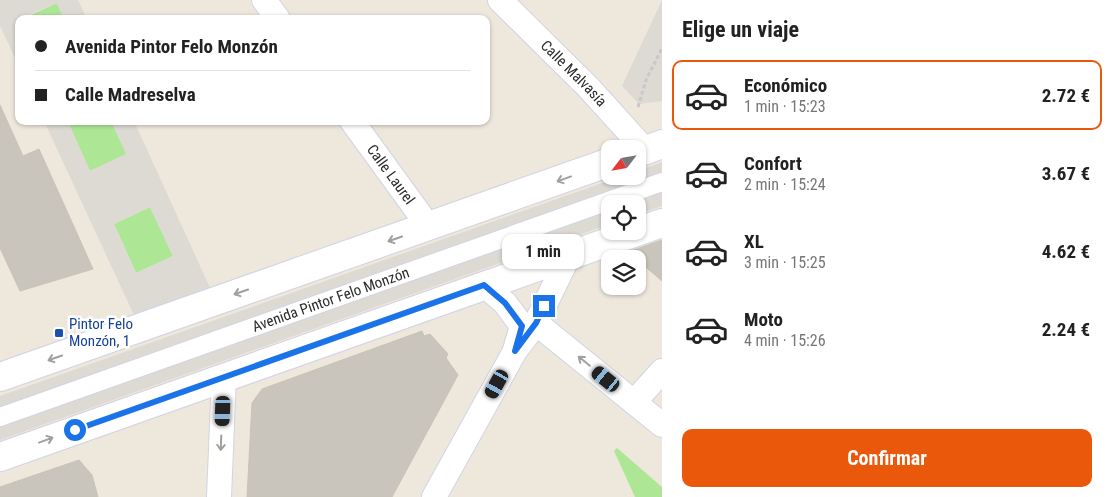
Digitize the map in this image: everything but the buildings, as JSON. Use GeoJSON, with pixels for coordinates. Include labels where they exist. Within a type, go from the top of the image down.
{"type":"FeatureCollection","features":[{"type":"Feature","properties":{"kind":"street"},"geometry":{"type":"LineString","coordinates":[[264,0],[275,15]]}},
{"type":"Feature","properties":{"kind":"street","name":"Calle Malvasía"},"geometry":{"type":"LineString","coordinates":[[500,0],[640,140]]}},
{"type":"Feature","properties":{"kind":"street","name":"Calle Laurel"},"geometry":{"type":"LineString","coordinates":[[355,125],[429,227]]}},
{"type":"Feature","properties":{"kind":"street"},"geometry":{"type":"LineString","coordinates":[[0,377],[601,165]]}},
{"type":"Feature","properties":{"kind":"street","name":"Avenida Pintor Felo Monzón"},"geometry":{"type":"LineString","coordinates":[[0,417],[662,182]]}},
{"type":"Feature","properties":{"kind":"street"},"geometry":{"type":"LineString","coordinates":[[0,456],[662,223]]}},
{"type":"Feature","properties":{"kind":"street"},"geometry":{"type":"LineString","coordinates":[[434,497],[515,351],[536,323],[569,255]]}},
{"type":"Feature","properties":{"kind":"street"},"geometry":{"type":"LineString","coordinates":[[484,285],[505,303],[522,326],[515,351]]}},
{"type":"Feature","properties":{"kind":"street"},"geometry":{"type":"LineString","coordinates":[[536,323],[662,425]]}},
{"type":"Feature","properties":{"kind":"street"},"geometry":{"type":"LineString","coordinates":[[634,402],[662,371]]}},
{"type":"Feature","properties":{"kind":"street"},"geometry":{"type":"LineString","coordinates":[[219,497],[224,376]]}},
{"type":"Feature","properties":{"kind":"path"},"geometry":{"type":"LineString","coordinates":[[644,140],[646,80],[662,48]]}},
{"type":"Feature","properties":{"kind":"green space"},"geometry":{"type":"Polygon","coordinates":[[[57,3],[62,15],[31,15],[57,3]]]}},
{"type":"Feature","properties":{"kind":"green space"},"geometry":{"type":"Polygon","coordinates":[[[68,125],[113,125],[127,154],[90,171],[68,125]]]}},
{"type":"Feature","properties":{"kind":"green space"},"geometry":{"type":"Polygon","coordinates":[[[150,207],[173,256],[136,273],[114,224],[150,207]]]}},
{"type":"Feature","properties":{"kind":"green space"},"geometry":{"type":"Polygon","coordinates":[[[617,448],[662,487],[662,497],[635,497],[614,451],[617,448]]]}},
{"type":"Feature","properties":{"kind":"shaded area"},"geometry":{"type":"Polygon","coordinates":[[[0,0],[78,0],[85,15],[62,15],[57,3],[28,15],[15,15],[15,58],[0,26],[0,0]]]}},
{"type":"Feature","properties":{"kind":"shaded area"},"geometry":{"type":"Polygon","coordinates":[[[662,0],[662,101],[639,104],[622,86],[662,0]]]}},
{"type":"Feature","properties":{"kind":"shaded area"},"geometry":{"type":"Polygon","coordinates":[[[46,125],[70,125],[90,171],[126,154],[113,125],[136,125],[216,301],[140,328],[46,125]],[[150,207],[114,224],[136,273],[173,256],[150,207]]]}},
{"type":"Feature","properties":{"kind":"shaded area"},"geometry":{"type":"Polygon","coordinates":[[[662,162],[662,206],[646,211],[646,195],[601,195],[601,227],[0,440],[0,396],[601,183],[601,185],[646,185],[646,168],[662,162]]]}},
{"type":"Feature","properties":{"kind":"place","name":"Pintor Felo Monzón, 1"},"geometry":{"type":"Point","coordinates":[59,333]}},
{"type":"Feature","properties":{"kind":"route"},"geometry":{"type":"LineString","coordinates":[[75,430],[484,285],[505,303],[522,326],[515,351],[536,323],[544,306]]}}]}
